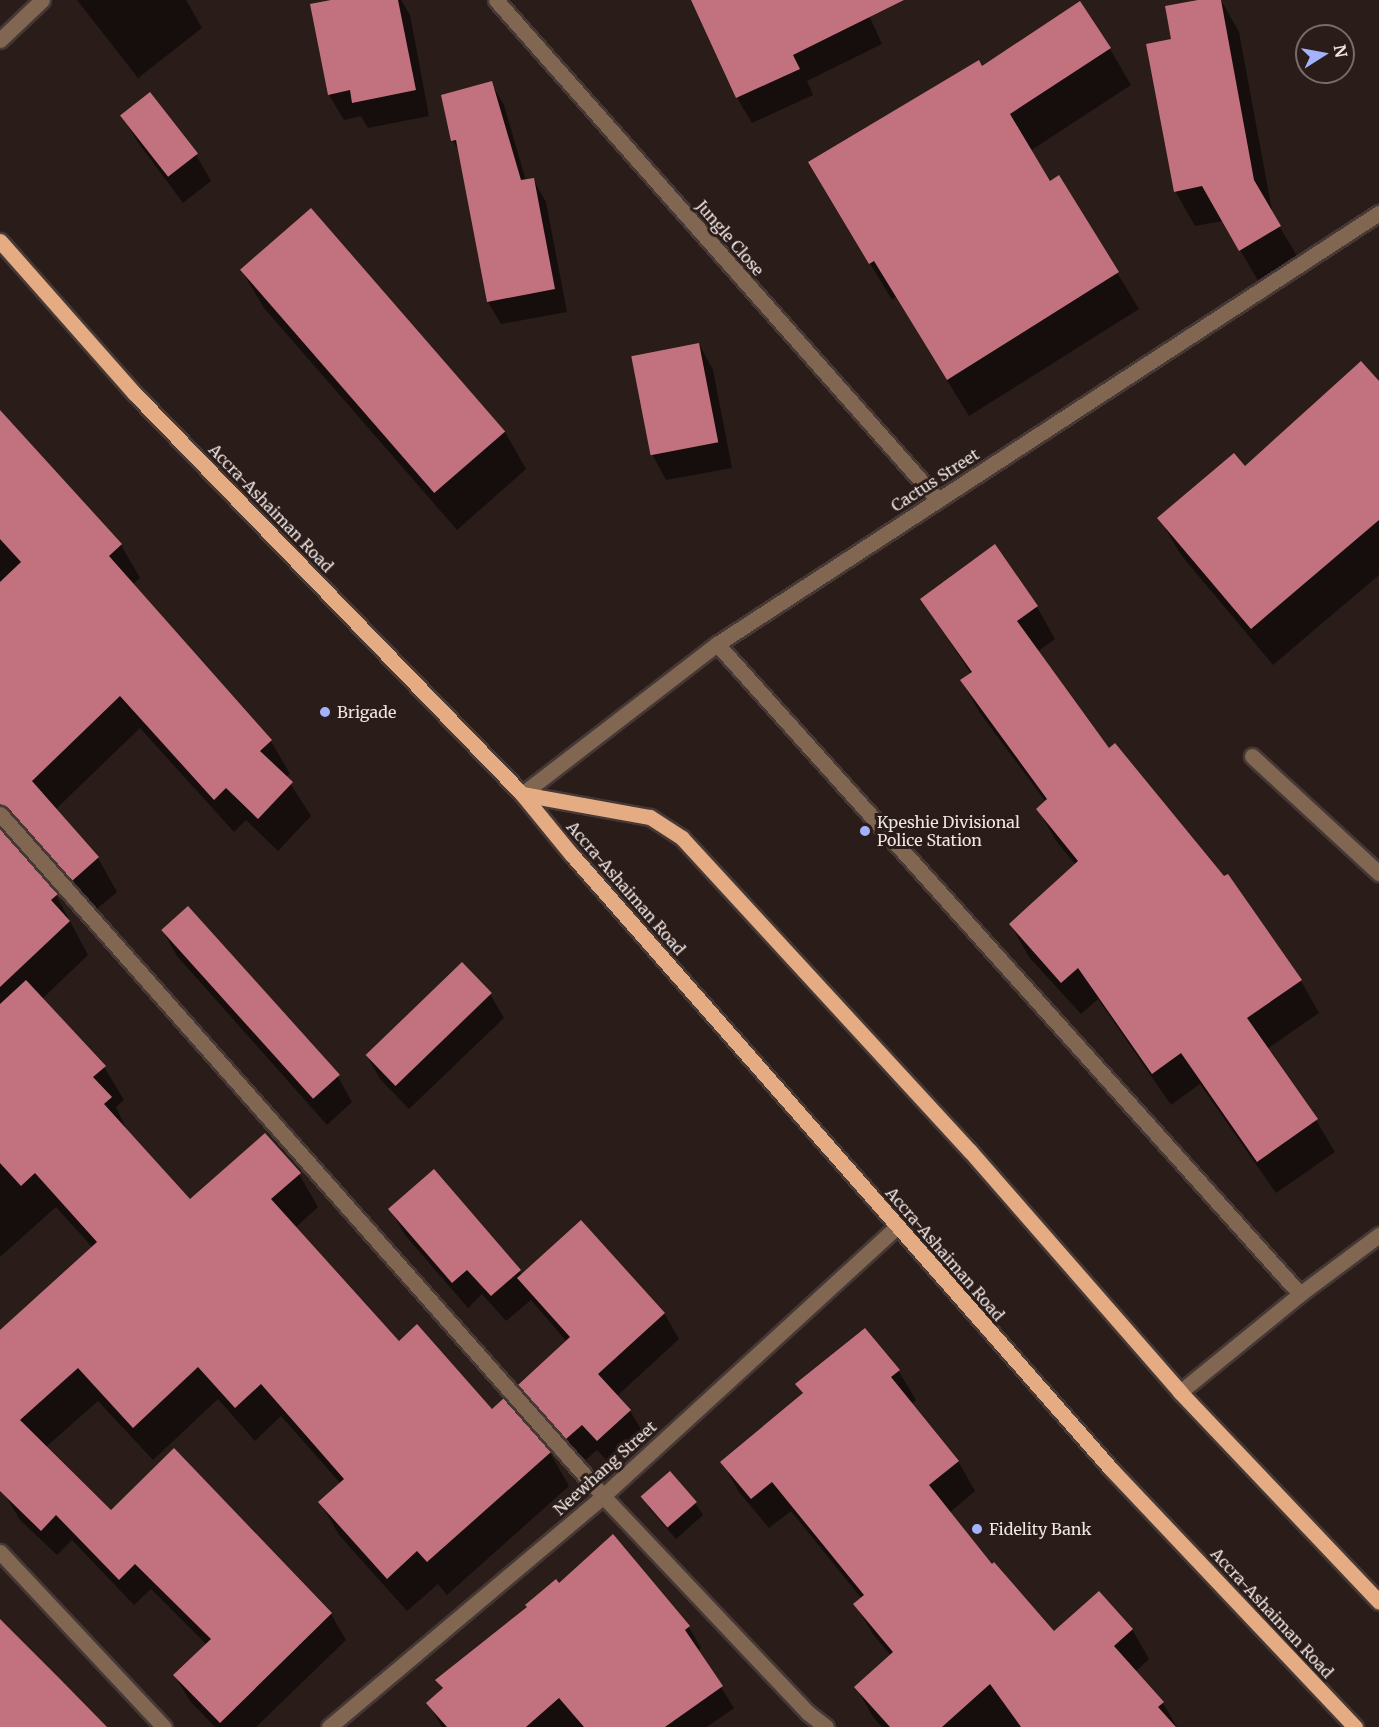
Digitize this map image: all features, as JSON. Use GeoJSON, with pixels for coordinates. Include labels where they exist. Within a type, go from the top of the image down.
{"type":"FeatureCollection","features":[{"type":"Feature","properties":{"kind":"main road","name":"Accra-Ashaiman Road"},"geometry":{"type":"LineString","coordinates":[[0,241],[134,393],[522,794],[897,1227],[1112,1470],[1355,1727]]}},
{"type":"Feature","properties":{"kind":"main road","name":"Accra-Ashaiman Road"},"geometry":{"type":"LineString","coordinates":[[522,794],[651,817],[682,838],[970,1151],[1180,1392],[1379,1602]]}},
{"type":"Feature","properties":{"kind":"street"},"geometry":{"type":"LineString","coordinates":[[0,40],[42,0]]}},
{"type":"Feature","properties":{"kind":"street","name":"Jungle Close"},"geometry":{"type":"LineString","coordinates":[[496,0],[938,500]]}},
{"type":"Feature","properties":{"kind":"street","name":"Cactus Street"},"geometry":{"type":"LineString","coordinates":[[522,794],[717,645],[1379,213]]}},
{"type":"Feature","properties":{"kind":"street"},"geometry":{"type":"LineString","coordinates":[[717,645],[1300,1294]]}},
{"type":"Feature","properties":{"kind":"street"},"geometry":{"type":"LineString","coordinates":[[1252,756],[1379,873]]}},
{"type":"Feature","properties":{"kind":"street"},"geometry":{"type":"LineString","coordinates":[[0,814],[603,1496],[807,1712],[826,1727]]}},
{"type":"Feature","properties":{"kind":"street","name":"Neewhang Street"},"geometry":{"type":"LineString","coordinates":[[329,1727],[603,1496],[897,1227]]}},
{"type":"Feature","properties":{"kind":"street"},"geometry":{"type":"LineString","coordinates":[[1180,1392],[1300,1294],[1379,1235]]}},
{"type":"Feature","properties":{"kind":"street"},"geometry":{"type":"LineString","coordinates":[[0,1552],[164,1727]]}},
{"type":"Feature","properties":{"kind":"building"},"geometry":{"type":"Polygon","coordinates":[[[331,0],[398,0],[416,90],[352,103],[350,90],[328,95],[310,4],[331,0]]]}},
{"type":"Feature","properties":{"kind":"building"},"geometry":{"type":"Polygon","coordinates":[[[691,0],[904,0],[793,55],[800,69],[736,98],[691,0]]]}},
{"type":"Feature","properties":{"kind":"building"},"geometry":{"type":"Polygon","coordinates":[[[1198,0],[1221,0],[1254,180],[1281,226],[1239,251],[1202,186],[1174,192],[1146,44],[1171,39],[1165,6],[1198,0]]]}},
{"type":"Feature","properties":{"kind":"building"},"geometry":{"type":"Polygon","coordinates":[[[1080,1],[1111,48],[1010,114],[1050,181],[1059,175],[1119,272],[947,380],[874,261],[869,264],[808,162],[979,60],[982,66],[1080,1]]]}},
{"type":"Feature","properties":{"kind":"building"},"geometry":{"type":"Polygon","coordinates":[[[492,81],[521,180],[534,178],[555,289],[487,302],[456,140],[451,141],[441,95],[492,81]]]}},
{"type":"Feature","properties":{"kind":"building"},"geometry":{"type":"Polygon","coordinates":[[[150,92],[198,153],[168,177],[120,115],[150,92]]]}},
{"type":"Feature","properties":{"kind":"building"},"geometry":{"type":"Polygon","coordinates":[[[311,208],[505,431],[434,493],[240,270],[311,208]]]}},
{"type":"Feature","properties":{"kind":"building"},"geometry":{"type":"Polygon","coordinates":[[[699,343],[718,442],[651,455],[631,356],[699,343]]]}},
{"type":"Feature","properties":{"kind":"building"},"geometry":{"type":"Polygon","coordinates":[[[1361,361],[1379,381],[1379,520],[1251,629],[1157,518],[1234,453],[1245,466],[1361,361]]]}},
{"type":"Feature","properties":{"kind":"building"},"geometry":{"type":"Polygon","coordinates":[[[0,410],[122,544],[109,556],[272,740],[260,751],[293,782],[258,819],[226,788],[214,800],[120,696],[32,781],[99,857],[72,881],[7,808],[0,804],[0,582],[21,562],[0,539],[0,410]]]}},
{"type":"Feature","properties":{"kind":"building"},"geometry":{"type":"Polygon","coordinates":[[[995,544],[1038,606],[1017,621],[1109,748],[1115,743],[1224,876],[1228,874],[1302,980],[1247,1018],[1318,1119],[1257,1162],[1181,1053],[1152,1074],[1078,968],[1061,983],[1009,924],[1078,861],[1036,809],[1047,799],[960,680],[972,672],[920,599],[995,544]]]}},
{"type":"Feature","properties":{"kind":"building"},"geometry":{"type":"Polygon","coordinates":[[[0,829],[58,894],[51,900],[70,921],[0,987],[0,829]]]}},
{"type":"Feature","properties":{"kind":"building"},"geometry":{"type":"Polygon","coordinates":[[[188,906],[340,1075],[313,1099],[161,930],[188,906]]]}},
{"type":"Feature","properties":{"kind":"building"},"geometry":{"type":"Polygon","coordinates":[[[462,962],[492,993],[395,1086],[366,1055],[462,962]]]}},
{"type":"Feature","properties":{"kind":"building"},"geometry":{"type":"Polygon","coordinates":[[[26,980],[106,1066],[93,1077],[112,1097],[104,1104],[190,1199],[265,1133],[301,1173],[271,1199],[399,1341],[417,1324],[492,1409],[504,1398],[551,1452],[427,1562],[417,1551],[387,1579],[318,1502],[344,1479],[261,1384],[235,1408],[198,1367],[133,1428],[78,1368],[20,1420],[111,1510],[174,1448],[332,1613],[220,1723],[173,1675],[211,1639],[135,1564],[119,1580],[56,1515],[41,1531],[0,1491],[0,1330],[97,1242],[35,1173],[21,1186],[0,1163],[0,1004],[26,980]]]}},
{"type":"Feature","properties":{"kind":"building"},"geometry":{"type":"Polygon","coordinates":[[[434,1169],[521,1270],[491,1296],[467,1270],[452,1283],[388,1209],[434,1169]]]}},
{"type":"Feature","properties":{"kind":"building"},"geometry":{"type":"Polygon","coordinates":[[[581,1220],[665,1313],[598,1374],[631,1410],[597,1441],[582,1425],[566,1439],[518,1385],[570,1337],[517,1278],[581,1220]]]}},
{"type":"Feature","properties":{"kind":"building"},"geometry":{"type":"Polygon","coordinates":[[[865,1328],[900,1370],[891,1377],[959,1461],[929,1485],[992,1564],[994,1562],[1054,1631],[1099,1591],[1133,1629],[1114,1646],[1164,1702],[1158,1707],[1176,1727],[1021,1727],[990,1684],[942,1727],[890,1727],[854,1687],[893,1652],[853,1604],[864,1595],[772,1482],[751,1499],[720,1462],[803,1393],[795,1384],[865,1328]]]}},
{"type":"Feature","properties":{"kind":"building"},"geometry":{"type":"Polygon","coordinates":[[[670,1471],[697,1502],[667,1528],[641,1497],[670,1471]]]}},
{"type":"Feature","properties":{"kind":"building"},"geometry":{"type":"Polygon","coordinates":[[[613,1534],[690,1626],[685,1630],[723,1686],[665,1727],[584,1727],[559,1698],[526,1727],[447,1727],[426,1703],[443,1688],[435,1680],[527,1607],[525,1605],[556,1579],[559,1583],[613,1534]]]}},
{"type":"Feature","properties":{"kind":"building"},"geometry":{"type":"Polygon","coordinates":[[[0,1619],[59,1678],[107,1727],[0,1727],[0,1619]]]}},
{"type":"Feature","properties":{"kind":"place","name":"Brigade"},"geometry":{"type":"Point","coordinates":[325,712]}},
{"type":"Feature","properties":{"kind":"place","name":"Kpeshie Divisional Police Station"},"geometry":{"type":"Point","coordinates":[865,831]}},
{"type":"Feature","properties":{"kind":"place","name":"Fidelity Bank"},"geometry":{"type":"Point","coordinates":[977,1529]}}]}
